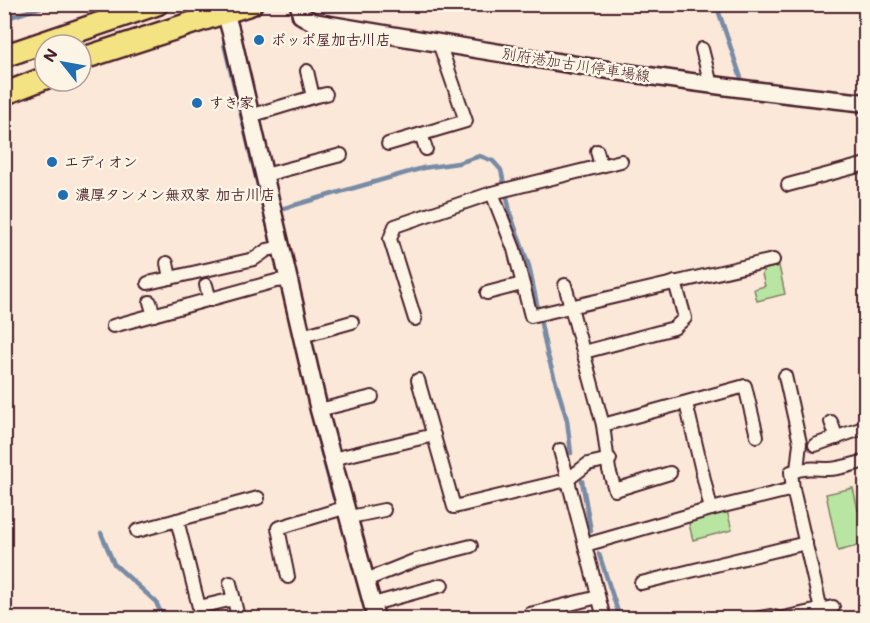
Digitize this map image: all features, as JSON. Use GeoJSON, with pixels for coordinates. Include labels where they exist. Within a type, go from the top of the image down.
{"type":"FeatureCollection","features":[{"type":"Feature","properties":{"kind":"highway"},"geometry":{"type":"LineString","coordinates":[[6,55],[157,4]]}},
{"type":"Feature","properties":{"kind":"highway"},"geometry":{"type":"LineString","coordinates":[[93,57],[224,9],[251,4]]}},
{"type":"Feature","properties":{"kind":"highway"},"geometry":{"type":"LineString","coordinates":[[4,80],[33,72]]}},
{"type":"Feature","properties":{"kind":"highway"},"geometry":{"type":"LineString","coordinates":[[4,94],[33,83]]}},
{"type":"Feature","properties":{"kind":"street","name":"別府港加古川停車場線"},"geometry":{"type":"LineString","coordinates":[[299,4],[301,15],[313,22],[439,44],[711,85],[866,103]]}},
{"type":"Feature","properties":{"kind":"street"},"geometry":{"type":"LineString","coordinates":[[224,9],[265,175],[275,248],[283,280],[302,336],[332,459],[375,611],[442,585]]}},
{"type":"Feature","properties":{"kind":"street"},"geometry":{"type":"LineString","coordinates":[[388,144],[466,121],[439,44]]}},
{"type":"Feature","properties":{"kind":"street"},"geometry":{"type":"LineString","coordinates":[[702,49],[711,85]]}},
{"type":"Feature","properties":{"kind":"street"},"geometry":{"type":"LineString","coordinates":[[250,116],[319,96],[307,71]]}},
{"type":"Feature","properties":{"kind":"street"},"geometry":{"type":"LineString","coordinates":[[421,134],[426,149]]}},
{"type":"Feature","properties":{"kind":"street"},"geometry":{"type":"LineString","coordinates":[[597,151],[601,166]]}},
{"type":"Feature","properties":{"kind":"street"},"geometry":{"type":"LineString","coordinates":[[265,175],[341,155]]}},
{"type":"Feature","properties":{"kind":"street"},"geometry":{"type":"LineString","coordinates":[[415,319],[390,239],[396,226],[492,193],[621,161]]}},
{"type":"Feature","properties":{"kind":"street"},"geometry":{"type":"LineString","coordinates":[[788,185],[866,164]]}},
{"type":"Feature","properties":{"kind":"street"},"geometry":{"type":"LineString","coordinates":[[492,193],[514,249],[531,316],[773,260]]}},
{"type":"Feature","properties":{"kind":"street"},"geometry":{"type":"LineString","coordinates":[[147,283],[254,260],[275,248]]}},
{"type":"Feature","properties":{"kind":"street"},"geometry":{"type":"LineString","coordinates":[[167,263],[170,278]]}},
{"type":"Feature","properties":{"kind":"street"},"geometry":{"type":"LineString","coordinates":[[112,326],[283,280]]}},
{"type":"Feature","properties":{"kind":"street"},"geometry":{"type":"LineString","coordinates":[[584,352],[674,328],[685,318],[675,282]]}},
{"type":"Feature","properties":{"kind":"street"},"geometry":{"type":"LineString","coordinates":[[487,293],[522,284]]}},
{"type":"Feature","properties":{"kind":"street"},"geometry":{"type":"LineString","coordinates":[[206,285],[210,300]]}},
{"type":"Feature","properties":{"kind":"street"},"geometry":{"type":"LineString","coordinates":[[565,285],[603,425],[610,459],[609,470],[615,490],[670,473]]}},
{"type":"Feature","properties":{"kind":"street"},"geometry":{"type":"LineString","coordinates":[[150,302],[154,315]]}},
{"type":"Feature","properties":{"kind":"street"},"geometry":{"type":"LineString","coordinates":[[302,336],[352,322]]}},
{"type":"Feature","properties":{"kind":"street"},"geometry":{"type":"LineString","coordinates":[[784,376],[800,443],[797,470]]}},
{"type":"Feature","properties":{"kind":"street"},"geometry":{"type":"LineString","coordinates":[[418,380],[454,507],[570,477],[588,464],[610,459]]}},
{"type":"Feature","properties":{"kind":"street"},"geometry":{"type":"LineString","coordinates":[[603,425],[745,386],[757,436]]}},
{"type":"Feature","properties":{"kind":"street"},"geometry":{"type":"LineString","coordinates":[[319,410],[372,397]]}},
{"type":"Feature","properties":{"kind":"street"},"geometry":{"type":"LineString","coordinates":[[686,403],[711,509]]}},
{"type":"Feature","properties":{"kind":"street"},"geometry":{"type":"LineString","coordinates":[[831,422],[837,438]]}},
{"type":"Feature","properties":{"kind":"street"},"geometry":{"type":"LineString","coordinates":[[815,445],[866,427]]}},
{"type":"Feature","properties":{"kind":"street"},"geometry":{"type":"LineString","coordinates":[[332,459],[434,435]]}},
{"type":"Feature","properties":{"kind":"street"},"geometry":{"type":"LineString","coordinates":[[560,450],[570,477],[604,618]]}},
{"type":"Feature","properties":{"kind":"street"},"geometry":{"type":"LineString","coordinates":[[783,618],[827,609],[806,543],[791,472],[814,467],[827,469],[866,461]]}},
{"type":"Feature","properties":{"kind":"street"},"geometry":{"type":"LineString","coordinates":[[585,545],[711,509],[793,489]]}},
{"type":"Feature","properties":{"kind":"street"},"geometry":{"type":"LineString","coordinates":[[137,531],[177,520],[238,498],[258,498]]}},
{"type":"Feature","properties":{"kind":"street"},"geometry":{"type":"LineString","coordinates":[[288,578],[273,528],[348,512],[384,510]]}},
{"type":"Feature","properties":{"kind":"street"},"geometry":{"type":"LineString","coordinates":[[177,520],[200,613],[234,599]]}},
{"type":"Feature","properties":{"kind":"street"},"geometry":{"type":"LineString","coordinates":[[641,583],[806,543]]}},
{"type":"Feature","properties":{"kind":"street"},"geometry":{"type":"LineString","coordinates":[[366,580],[416,560],[471,546]]}},
{"type":"Feature","properties":{"kind":"street"},"geometry":{"type":"LineString","coordinates":[[231,583],[237,613]]}},
{"type":"Feature","properties":{"kind":"street"},"geometry":{"type":"LineString","coordinates":[[530,614],[549,614],[598,597]]}},
{"type":"Feature","properties":{"kind":"street"},"geometry":{"type":"LineString","coordinates":[[759,618],[770,616],[777,618]]}},
{"type":"Feature","properties":{"kind":"green space"},"geometry":{"type":"Polygon","coordinates":[[[779,266],[785,294],[757,301],[754,289],[765,286],[762,274],[765,269],[779,266]]]}},
{"type":"Feature","properties":{"kind":"green space"},"geometry":{"type":"Polygon","coordinates":[[[853,488],[858,510],[864,510],[865,544],[838,551],[826,494],[853,488]]]}},
{"type":"Feature","properties":{"kind":"green space"},"geometry":{"type":"Polygon","coordinates":[[[727,511],[732,530],[693,540],[688,520],[727,511]]]}},
{"type":"Feature","properties":{"kind":"waterway"},"geometry":{"type":"LineString","coordinates":[[4,19],[51,4]]}},
{"type":"Feature","properties":{"kind":"waterway"},"geometry":{"type":"LineString","coordinates":[[716,4],[742,81]]}},
{"type":"Feature","properties":{"kind":"waterway"},"geometry":{"type":"LineString","coordinates":[[224,44],[273,248]]}},
{"type":"Feature","properties":{"kind":"waterway"},"geometry":{"type":"LineString","coordinates":[[281,209],[423,168],[458,163],[480,156],[493,161],[501,170],[511,216],[529,266],[547,353],[567,420],[571,453]]}},
{"type":"Feature","properties":{"kind":"waterway"},"geometry":{"type":"LineString","coordinates":[[314,423],[334,498]]}},
{"type":"Feature","properties":{"kind":"waterway"},"geometry":{"type":"LineString","coordinates":[[582,481],[591,531]]}},
{"type":"Feature","properties":{"kind":"waterway"},"geometry":{"type":"LineString","coordinates":[[101,533],[114,564],[156,602],[163,618]]}},
{"type":"Feature","properties":{"kind":"waterway"},"geometry":{"type":"LineString","coordinates":[[599,554],[620,618]]}},
{"type":"Feature","properties":{"kind":"place","name":"ポッポ屋加古川店"},"geometry":{"type":"Point","coordinates":[259,40]}},
{"type":"Feature","properties":{"kind":"place","name":"すき家"},"geometry":{"type":"Point","coordinates":[197,103]}},
{"type":"Feature","properties":{"kind":"place","name":"エディオン"},"geometry":{"type":"Point","coordinates":[52,162]}},
{"type":"Feature","properties":{"kind":"place","name":"濃厚タンメン無双家 加古川店"},"geometry":{"type":"Point","coordinates":[63,195]}}]}
